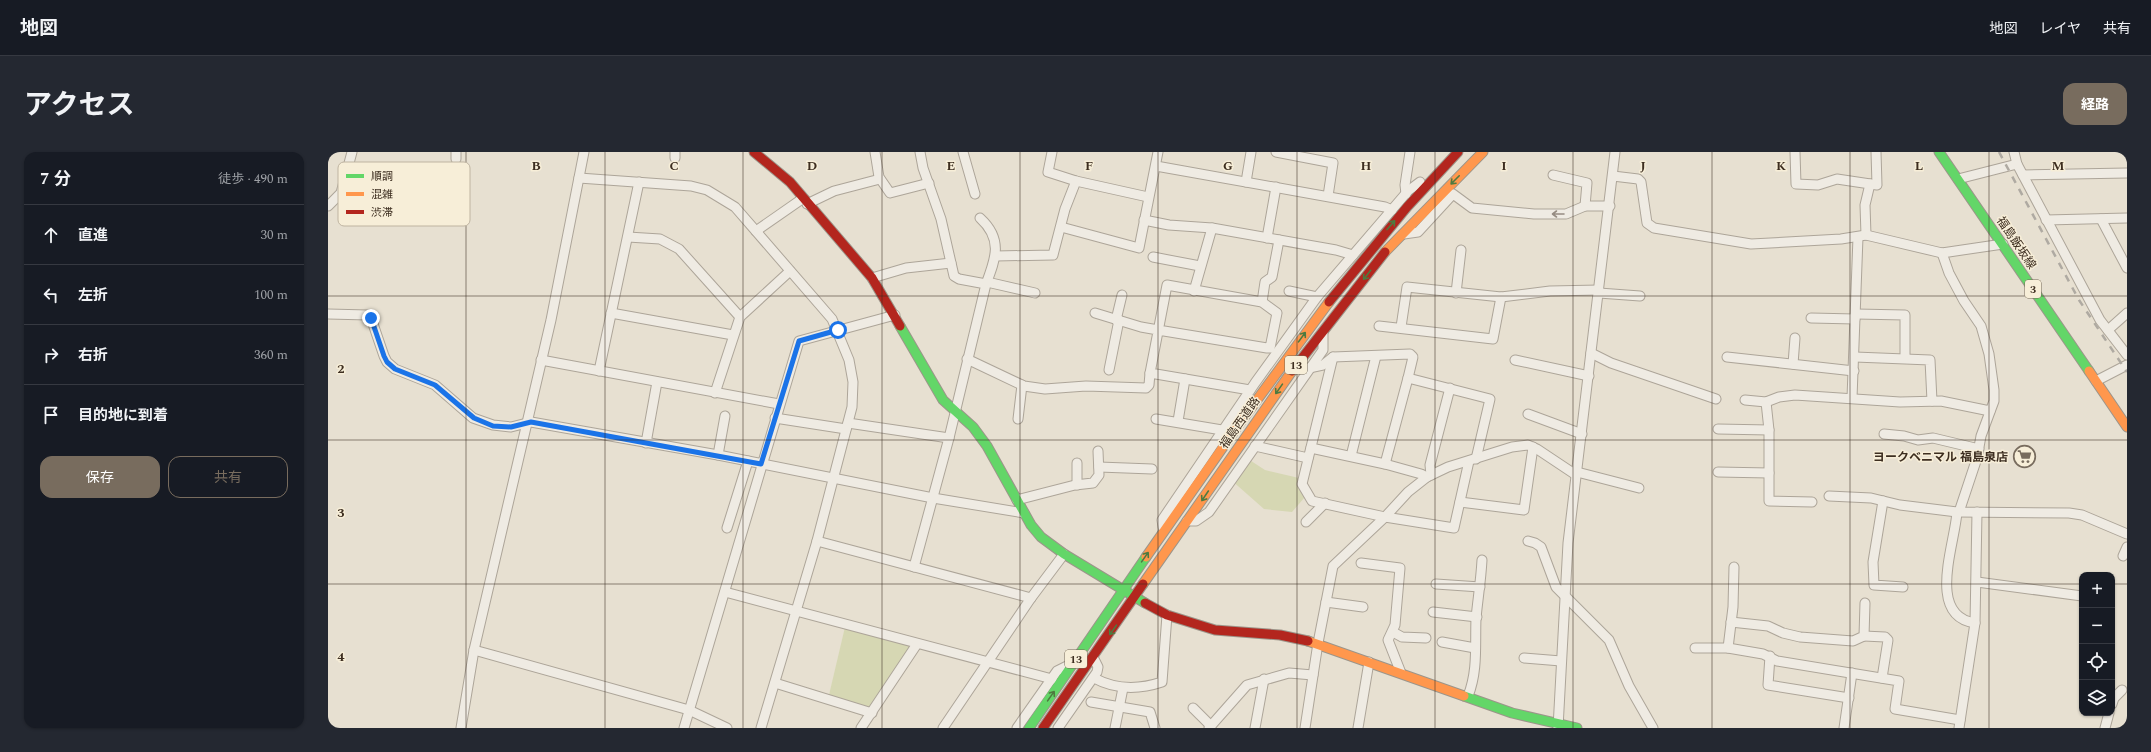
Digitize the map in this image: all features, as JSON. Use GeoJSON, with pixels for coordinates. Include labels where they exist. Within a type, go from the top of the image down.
{"type":"FeatureCollection","features":[{"type":"Feature","properties":{"kind":"main road"},"geometry":{"type":"LineString","coordinates":[[754,152],[790,182],[804,202],[872,278],[895,315],[943,400],[956,410],[973,427],[987,446],[1024,512],[1041,537],[1064,554],[1135,598],[1167,615],[1204,627],[1264,633],[1318,643],[1512,713],[1558,726],[1577,728]]}},
{"type":"Feature","properties":{"kind":"main road","name":"福島西道路"},"geometry":{"type":"LineString","coordinates":[[1029,728],[1122,589],[1328,302],[1379,238],[1458,152]]}},
{"type":"Feature","properties":{"kind":"main road","name":"福島西道路"},"geometry":{"type":"LineString","coordinates":[[1043,728],[1094,657],[1303,355],[1375,264],[1402,234],[1483,152]]}},
{"type":"Feature","properties":{"kind":"main road","name":"福島飯坂線"},"geometry":{"type":"LineString","coordinates":[[1939,152],[2127,427]]}},
{"type":"Feature","properties":{"kind":"street"},"geometry":{"type":"LineString","coordinates":[[349,162],[352,152]]}},
{"type":"Feature","properties":{"kind":"street"},"geometry":{"type":"LineString","coordinates":[[461,728],[474,650],[527,424],[584,152]]}},
{"type":"Feature","properties":{"kind":"street"},"geometry":{"type":"LineString","coordinates":[[875,152],[880,179],[890,193],[929,183]]}},
{"type":"Feature","properties":{"kind":"street"},"geometry":{"type":"LineString","coordinates":[[920,152],[923,168],[941,219],[954,276],[959,279],[1034,293]]}},
{"type":"Feature","properties":{"kind":"street"},"geometry":{"type":"LineString","coordinates":[[963,152],[975,194]]}},
{"type":"Feature","properties":{"kind":"street"},"geometry":{"type":"LineString","coordinates":[[1052,152],[1048,172],[1076,181],[1148,198]]}},
{"type":"Feature","properties":{"kind":"street"},"geometry":{"type":"LineString","coordinates":[[1061,227],[1139,248],[1158,152]]}},
{"type":"Feature","properties":{"kind":"street"},"geometry":{"type":"LineString","coordinates":[[1246,182],[1251,152]]}},
{"type":"Feature","properties":{"kind":"street"},"geometry":{"type":"LineString","coordinates":[[1276,152],[1333,163],[1328,196]]}},
{"type":"Feature","properties":{"kind":"street"},"geometry":{"type":"LineString","coordinates":[[1406,194],[1405,185],[1410,152]]}},
{"type":"Feature","properties":{"kind":"street"},"geometry":{"type":"LineString","coordinates":[[1558,726],[1564,593],[1568,543],[1610,206],[1615,152]]}},
{"type":"Feature","properties":{"kind":"street"},"geometry":{"type":"LineString","coordinates":[[1795,152],[1796,184],[1818,185],[1837,179],[1877,185],[1876,152]]}},
{"type":"Feature","properties":{"kind":"street"},"geometry":{"type":"LineString","coordinates":[[2014,152],[2017,164],[2100,320],[2127,356]]}},
{"type":"Feature","properties":{"kind":"street"},"geometry":{"type":"LineString","coordinates":[[1958,179],[2017,164]]}},
{"type":"Feature","properties":{"kind":"street"},"geometry":{"type":"LineString","coordinates":[[1156,166],[1328,196],[1392,210]]}},
{"type":"Feature","properties":{"kind":"street"},"geometry":{"type":"LineString","coordinates":[[2023,175],[2127,173]]}},
{"type":"Feature","properties":{"kind":"street"},"geometry":{"type":"LineString","coordinates":[[1553,176],[1586,183],[1585,206]]}},
{"type":"Feature","properties":{"kind":"street"},"geometry":{"type":"LineString","coordinates":[[1613,176],[1638,179],[1641,182],[1648,223],[1654,228],[1752,244],[1862,236],[1942,253],[2003,244]]}},
{"type":"Feature","properties":{"kind":"street"},"geometry":{"type":"LineString","coordinates":[[579,178],[690,186],[707,190],[735,206],[832,319],[838,330],[849,360],[853,382],[852,407],[817,541],[775,683],[760,728]]}},
{"type":"Feature","properties":{"kind":"street"},"geometry":{"type":"LineString","coordinates":[[1164,530],[1162,520],[1250,390],[1273,350],[1406,194],[1426,178],[1433,178]]}},
{"type":"Feature","properties":{"kind":"street"},"geometry":{"type":"LineString","coordinates":[[756,231],[804,202],[834,191],[880,179]]}},
{"type":"Feature","properties":{"kind":"street"},"geometry":{"type":"LineString","coordinates":[[996,256],[1053,255],[1076,181]]}},
{"type":"Feature","properties":{"kind":"street"},"geometry":{"type":"LineString","coordinates":[[598,371],[628,237],[638,182]]}},
{"type":"Feature","properties":{"kind":"street"},"geometry":{"type":"LineString","coordinates":[[1852,398],[1862,236],[1865,205],[1870,184]]}},
{"type":"Feature","properties":{"kind":"street"},"geometry":{"type":"LineString","coordinates":[[1267,238],[1276,187]]}},
{"type":"Feature","properties":{"kind":"street"},"geometry":{"type":"LineString","coordinates":[[1402,234],[1418,232],[1453,194],[1472,208],[1534,214],[1566,214],[1585,206],[1610,206]]}},
{"type":"Feature","properties":{"kind":"street"},"geometry":{"type":"LineString","coordinates":[[328,206],[338,195]]}},
{"type":"Feature","properties":{"kind":"street"},"geometry":{"type":"LineString","coordinates":[[914,567],[949,438],[986,283],[996,256],[993,236],[989,226],[980,218]]}},
{"type":"Feature","properties":{"kind":"street"},"geometry":{"type":"LineString","coordinates":[[2046,220],[2127,218]]}},
{"type":"Feature","properties":{"kind":"street"},"geometry":{"type":"LineString","coordinates":[[2101,219],[2127,268]]}},
{"type":"Feature","properties":{"kind":"street"},"geometry":{"type":"LineString","coordinates":[[1144,220],[1169,225],[1212,228],[1336,250],[1353,255]]}},
{"type":"Feature","properties":{"kind":"street"},"geometry":{"type":"LineString","coordinates":[[1194,291],[1212,228]]}},
{"type":"Feature","properties":{"kind":"street"},"geometry":{"type":"LineString","coordinates":[[628,237],[660,239],[679,249],[740,317]]}},
{"type":"Feature","properties":{"kind":"street"},"geometry":{"type":"LineString","coordinates":[[1262,302],[1265,282],[1272,277],[1279,240]]}},
{"type":"Feature","properties":{"kind":"street"},"geometry":{"type":"LineString","coordinates":[[1456,293],[1461,250]]}},
{"type":"Feature","properties":{"kind":"street"},"geometry":{"type":"LineString","coordinates":[[1942,253],[1949,273],[1964,301],[1981,326],[1985,339],[1994,390],[1994,401],[1981,436],[1979,449],[1958,512],[1946,578],[1948,596],[1952,607],[1960,618],[1975,623]]}},
{"type":"Feature","properties":{"kind":"street"},"geometry":{"type":"LineString","coordinates":[[1153,256],[1200,266]]}},
{"type":"Feature","properties":{"kind":"street"},"geometry":{"type":"LineString","coordinates":[[872,278],[906,268],[951,263]]}},
{"type":"Feature","properties":{"kind":"street"},"geometry":{"type":"LineString","coordinates":[[716,393],[733,335],[740,317],[790,271]]}},
{"type":"Feature","properties":{"kind":"street"},"geometry":{"type":"LineString","coordinates":[[967,359],[1022,385],[1045,389],[1086,386],[1146,388],[1149,385],[1167,286],[1262,302],[1277,313],[1273,350]]}},
{"type":"Feature","properties":{"kind":"street"},"geometry":{"type":"LineString","coordinates":[[1401,327],[1407,287],[1501,297],[1550,291],[1599,292],[1640,296]]}},
{"type":"Feature","properties":{"kind":"street"},"geometry":{"type":"LineString","coordinates":[[1289,291],[1317,297]]}},
{"type":"Feature","properties":{"kind":"street"},"geometry":{"type":"LineString","coordinates":[[1109,370],[1122,295]]}},
{"type":"Feature","properties":{"kind":"street"},"geometry":{"type":"LineString","coordinates":[[1379,326],[1401,327],[1493,339],[1501,297]]}},
{"type":"Feature","properties":{"kind":"street"},"geometry":{"type":"LineString","coordinates":[[611,313],[733,335]]}},
{"type":"Feature","properties":{"kind":"street"},"geometry":{"type":"LineString","coordinates":[[1095,313],[1158,330],[1273,350]]}},
{"type":"Feature","properties":{"kind":"street"},"geometry":{"type":"LineString","coordinates":[[2108,330],[2127,313]]}},
{"type":"Feature","properties":{"kind":"street"},"geometry":{"type":"LineString","coordinates":[[328,314],[368,315],[371,318],[384,356],[391,366],[435,385],[474,418],[493,426],[511,427],[531,422],[718,455],[933,498],[1024,512]]}},
{"type":"Feature","properties":{"kind":"street"},"geometry":{"type":"LineString","coordinates":[[684,728],[725,592],[761,464],[799,341],[895,315]]}},
{"type":"Feature","properties":{"kind":"street"},"geometry":{"type":"LineString","coordinates":[[1811,318],[1905,315],[1905,358]]}},
{"type":"Feature","properties":{"kind":"street"},"geometry":{"type":"LineString","coordinates":[[1187,522],[1196,521],[1208,512],[1323,350],[1323,330]]}},
{"type":"Feature","properties":{"kind":"street"},"geometry":{"type":"LineString","coordinates":[[1793,364],[1795,338]]}},
{"type":"Feature","properties":{"kind":"street"},"geometry":{"type":"LineString","coordinates":[[1591,352],[1610,363],[1716,399]]}},
{"type":"Feature","properties":{"kind":"street"},"geometry":{"type":"LineString","coordinates":[[1309,368],[1323,365],[1333,358],[1410,354],[1413,357],[1385,464]]}},
{"type":"Feature","properties":{"kind":"street"},"geometry":{"type":"LineString","coordinates":[[1351,456],[1376,356]]}},
{"type":"Feature","properties":{"kind":"street"},"geometry":{"type":"LineString","coordinates":[[1855,357],[1930,360],[1932,401]]}},
{"type":"Feature","properties":{"kind":"street"},"geometry":{"type":"LineString","coordinates":[[1333,358],[1302,484],[1312,501],[1454,528],[1460,502],[1490,399],[1408,378]]}},
{"type":"Feature","properties":{"kind":"street"},"geometry":{"type":"LineString","coordinates":[[1727,358],[1854,371]]}},
{"type":"Feature","properties":{"kind":"street"},"geometry":{"type":"LineString","coordinates":[[541,360],[779,404]]}},
{"type":"Feature","properties":{"kind":"street"},"geometry":{"type":"LineString","coordinates":[[1515,360],[1589,376]]}},
{"type":"Feature","properties":{"kind":"street"},"geometry":{"type":"LineString","coordinates":[[2096,381],[2127,365]]}},
{"type":"Feature","properties":{"kind":"street"},"geometry":{"type":"LineString","coordinates":[[1150,373],[1250,390]]}},
{"type":"Feature","properties":{"kind":"street"},"geometry":{"type":"LineString","coordinates":[[1178,421],[1185,379]]}},
{"type":"Feature","properties":{"kind":"street"},"geometry":{"type":"LineString","coordinates":[[646,443],[657,382]]}},
{"type":"Feature","properties":{"kind":"street"},"geometry":{"type":"LineString","coordinates":[[1018,419],[1022,385]]}},
{"type":"Feature","properties":{"kind":"street"},"geometry":{"type":"LineString","coordinates":[[1429,476],[1430,465],[1450,388]]}},
{"type":"Feature","properties":{"kind":"street"},"geometry":{"type":"LineString","coordinates":[[1745,400],[1766,402],[1779,397],[1795,395],[1900,402],[1941,401],[1990,412]]}},
{"type":"Feature","properties":{"kind":"street"},"geometry":{"type":"LineString","coordinates":[[1766,402],[1769,430],[1769,501],[1812,502]]}},
{"type":"Feature","properties":{"kind":"street"},"geometry":{"type":"LineString","coordinates":[[1528,414],[1582,434]]}},
{"type":"Feature","properties":{"kind":"street"},"geometry":{"type":"LineString","coordinates":[[718,455],[725,416]]}},
{"type":"Feature","properties":{"kind":"street"},"geometry":{"type":"LineString","coordinates":[[775,418],[949,438]]}},
{"type":"Feature","properties":{"kind":"street"},"geometry":{"type":"LineString","coordinates":[[1156,419],[1178,421],[1222,430]]}},
{"type":"Feature","properties":{"kind":"street"},"geometry":{"type":"LineString","coordinates":[[1718,429],[1769,430]]}},
{"type":"Feature","properties":{"kind":"street"},"geometry":{"type":"LineString","coordinates":[[1884,434],[1904,436],[1918,440],[1933,438],[1979,449]]}},
{"type":"Feature","properties":{"kind":"street"},"geometry":{"type":"LineString","coordinates":[[1305,728],[1318,643],[1333,566],[1386,516],[1408,492],[1429,476],[1448,467],[1512,447],[1528,445],[1577,473],[1639,488]]}},
{"type":"Feature","properties":{"kind":"street"},"geometry":{"type":"LineString","coordinates":[[1255,446],[1308,458]]}},
{"type":"Feature","properties":{"kind":"street"},"geometry":{"type":"LineString","coordinates":[[1460,502],[1524,510],[1533,447]]}},
{"type":"Feature","properties":{"kind":"street"},"geometry":{"type":"LineString","coordinates":[[1311,448],[1385,464],[1429,476]]}},
{"type":"Feature","properties":{"kind":"street"},"geometry":{"type":"LineString","coordinates":[[1017,500],[1077,485],[1093,483],[1099,475],[1098,451]]}},
{"type":"Feature","properties":{"kind":"street"},"geometry":{"type":"LineString","coordinates":[[727,528],[748,461]]}},
{"type":"Feature","properties":{"kind":"street"},"geometry":{"type":"LineString","coordinates":[[1077,462],[1077,485]]}},
{"type":"Feature","properties":{"kind":"street"},"geometry":{"type":"LineString","coordinates":[[1099,467],[1152,469]]}},
{"type":"Feature","properties":{"kind":"street"},"geometry":{"type":"LineString","coordinates":[[1718,472],[1770,473]]}},
{"type":"Feature","properties":{"kind":"street"},"geometry":{"type":"LineString","coordinates":[[1829,496],[1871,498],[1900,505],[1958,512],[2069,512],[2082,515],[2127,534]]}},
{"type":"Feature","properties":{"kind":"street"},"geometry":{"type":"LineString","coordinates":[[1883,501],[1873,562],[1874,585],[1903,587]]}},
{"type":"Feature","properties":{"kind":"street"},"geometry":{"type":"LineString","coordinates":[[1306,522],[1325,504]]}},
{"type":"Feature","properties":{"kind":"street"},"geometry":{"type":"LineString","coordinates":[[1695,648],[1728,648],[1770,656],[1777,661],[1899,681],[1895,709],[1959,724],[1975,623],[1977,582],[1976,512]]}},
{"type":"Feature","properties":{"kind":"street"},"geometry":{"type":"LineString","coordinates":[[817,541],[1031,598]]}},
{"type":"Feature","properties":{"kind":"street"},"geometry":{"type":"LineString","coordinates":[[1528,541],[1541,547],[1556,587],[1564,593],[1609,640],[1630,686],[1653,728]]}},
{"type":"Feature","properties":{"kind":"street"},"geometry":{"type":"LineString","coordinates":[[2123,556],[2127,547]]}},
{"type":"Feature","properties":{"kind":"street"},"geometry":{"type":"LineString","coordinates":[[943,728],[1031,598],[1064,554]]}},
{"type":"Feature","properties":{"kind":"street"},"geometry":{"type":"LineString","coordinates":[[1468,696],[1474,682],[1476,617],[1482,560]]}},
{"type":"Feature","properties":{"kind":"street"},"geometry":{"type":"LineString","coordinates":[[1361,562],[1400,568],[1395,625],[1388,640],[1401,673]]}},
{"type":"Feature","properties":{"kind":"street"},"geometry":{"type":"LineString","coordinates":[[1728,648],[1734,567]]}},
{"type":"Feature","properties":{"kind":"street"},"geometry":{"type":"LineString","coordinates":[[1977,582],[2079,596]]}},
{"type":"Feature","properties":{"kind":"street"},"geometry":{"type":"LineString","coordinates":[[1436,584],[1480,587]]}},
{"type":"Feature","properties":{"kind":"street"},"geometry":{"type":"LineString","coordinates":[[725,592],[1052,679]]}},
{"type":"Feature","properties":{"kind":"street"},"geometry":{"type":"LineString","coordinates":[[1326,602],[1363,607]]}},
{"type":"Feature","properties":{"kind":"street"},"geometry":{"type":"LineString","coordinates":[[1864,636],[1865,603]]}},
{"type":"Feature","properties":{"kind":"street"},"geometry":{"type":"LineString","coordinates":[[1433,612],[1476,617]]}},
{"type":"Feature","properties":{"kind":"street"},"geometry":{"type":"LineString","coordinates":[[1094,678],[1105,684],[1123,688],[1148,687],[1162,682],[1167,615]]}},
{"type":"Feature","properties":{"kind":"street"},"geometry":{"type":"LineString","coordinates":[[1731,622],[1768,626],[1783,633],[1800,637],[1853,641],[1864,636],[1885,637],[1888,640],[1882,678]]}},
{"type":"Feature","properties":{"kind":"street"},"geometry":{"type":"LineString","coordinates":[[1393,632],[1402,637],[1426,638]]}},
{"type":"Feature","properties":{"kind":"street"},"geometry":{"type":"LineString","coordinates":[[1442,642],[1475,648]]}},
{"type":"Feature","properties":{"kind":"street"},"geometry":{"type":"LineString","coordinates":[[861,728],[917,644]]}},
{"type":"Feature","properties":{"kind":"street"},"geometry":{"type":"LineString","coordinates":[[474,650],[689,710],[727,728]]}},
{"type":"Feature","properties":{"kind":"street"},"geometry":{"type":"LineString","coordinates":[[1770,656],[1768,685],[1848,698]]}},
{"type":"Feature","properties":{"kind":"street"},"geometry":{"type":"LineString","coordinates":[[1058,728],[1094,678],[1098,667],[1094,657]]}},
{"type":"Feature","properties":{"kind":"street"},"geometry":{"type":"LineString","coordinates":[[1524,658],[1561,661]]}},
{"type":"Feature","properties":{"kind":"street"},"geometry":{"type":"LineString","coordinates":[[1358,728],[1369,662]]}},
{"type":"Feature","properties":{"kind":"street"},"geometry":{"type":"LineString","coordinates":[[1017,728],[1052,679],[1063,667],[1073,664]]}},
{"type":"Feature","properties":{"kind":"street"},"geometry":{"type":"LineString","coordinates":[[1194,708],[1210,727],[1247,685],[1289,673],[1313,675]]}},
{"type":"Feature","properties":{"kind":"street"},"geometry":{"type":"LineString","coordinates":[[1844,728],[1852,673]]}},
{"type":"Feature","properties":{"kind":"street"},"geometry":{"type":"LineString","coordinates":[[1255,728],[1264,679]]}},
{"type":"Feature","properties":{"kind":"street"},"geometry":{"type":"LineString","coordinates":[[775,683],[872,712]]}},
{"type":"Feature","properties":{"kind":"street"},"geometry":{"type":"LineString","coordinates":[[1115,728],[1123,688]]}},
{"type":"Feature","properties":{"kind":"street"},"geometry":{"type":"LineString","coordinates":[[2115,697],[2122,690]]}},
{"type":"Feature","properties":{"kind":"street"},"geometry":{"type":"LineString","coordinates":[[1091,702],[1150,712],[1155,728]]}},
{"type":"Feature","properties":{"kind":"street"},"geometry":{"type":"LineString","coordinates":[[2105,728],[2108,716]]}},
{"type":"Feature","properties":{"kind":"green space"},"geometry":{"type":"Polygon","coordinates":[[[1245,457],[1265,470],[1299,478],[1297,485],[1305,497],[1292,512],[1264,509],[1230,479],[1245,457]]]}},
{"type":"Feature","properties":{"kind":"green space"},"geometry":{"type":"Polygon","coordinates":[[[845,627],[912,646],[870,708],[829,695],[845,627]]]}},
{"type":"Feature","properties":{"kind":"railway"},"geometry":{"type":"LineString","coordinates":[[1999,152],[2079,300],[2127,372]]}},
{"type":"Feature","properties":{"kind":"traffic: fast"},"geometry":{"type":"LineString","coordinates":[[1939,152],[2089,371]]}},
{"type":"Feature","properties":{"kind":"traffic: fast"},"geometry":{"type":"LineString","coordinates":[[900,326],[943,400],[973,427],[987,446],[1031,525],[1041,537],[1064,554],[1145,603]]}},
{"type":"Feature","properties":{"kind":"traffic: fast"},"geometry":{"type":"LineString","coordinates":[[1029,728],[1146,557]]}},
{"type":"Feature","properties":{"kind":"traffic: fast"},"geometry":{"type":"LineString","coordinates":[[1464,696],[1512,713],[1577,728]]}},
{"type":"Feature","properties":{"kind":"traffic: slow"},"geometry":{"type":"LineString","coordinates":[[1385,252],[1483,152]]}},
{"type":"Feature","properties":{"kind":"traffic: slow"},"geometry":{"type":"LineString","coordinates":[[1146,557],[1237,427],[1329,302]]}},
{"type":"Feature","properties":{"kind":"traffic: slow"},"geometry":{"type":"LineString","coordinates":[[1143,584],[1292,371]]}},
{"type":"Feature","properties":{"kind":"traffic: slow"},"geometry":{"type":"LineString","coordinates":[[2089,371],[2127,427]]}},
{"type":"Feature","properties":{"kind":"traffic: slow"},"geometry":{"type":"LineString","coordinates":[[1308,641],[1464,696]]}},
{"type":"Feature","properties":{"kind":"traffic: jam"},"geometry":{"type":"LineString","coordinates":[[754,152],[790,182],[872,278],[900,326]]}},
{"type":"Feature","properties":{"kind":"traffic: jam"},"geometry":{"type":"LineString","coordinates":[[1329,302],[1407,207],[1458,152]]}},
{"type":"Feature","properties":{"kind":"traffic: jam"},"geometry":{"type":"LineString","coordinates":[[1292,371],[1385,252]]}},
{"type":"Feature","properties":{"kind":"traffic: jam"},"geometry":{"type":"LineString","coordinates":[[1043,728],[1143,584]]}},
{"type":"Feature","properties":{"kind":"traffic: jam"},"geometry":{"type":"LineString","coordinates":[[1145,603],[1167,615],[1215,630],[1280,635],[1308,641]]}},
{"type":"Feature","properties":{"kind":"place","name":"ヨークベニマル 福島泉店"},"geometry":{"type":"Point","coordinates":[2024,457]}},
{"type":"Feature","properties":{"kind":"route"},"geometry":{"type":"LineString","coordinates":[[371,318],[384,356],[391,366],[435,385],[464,411],[474,418],[493,426],[511,427],[531,422],[761,464],[799,341],[804,338],[838,330]]}}]}
